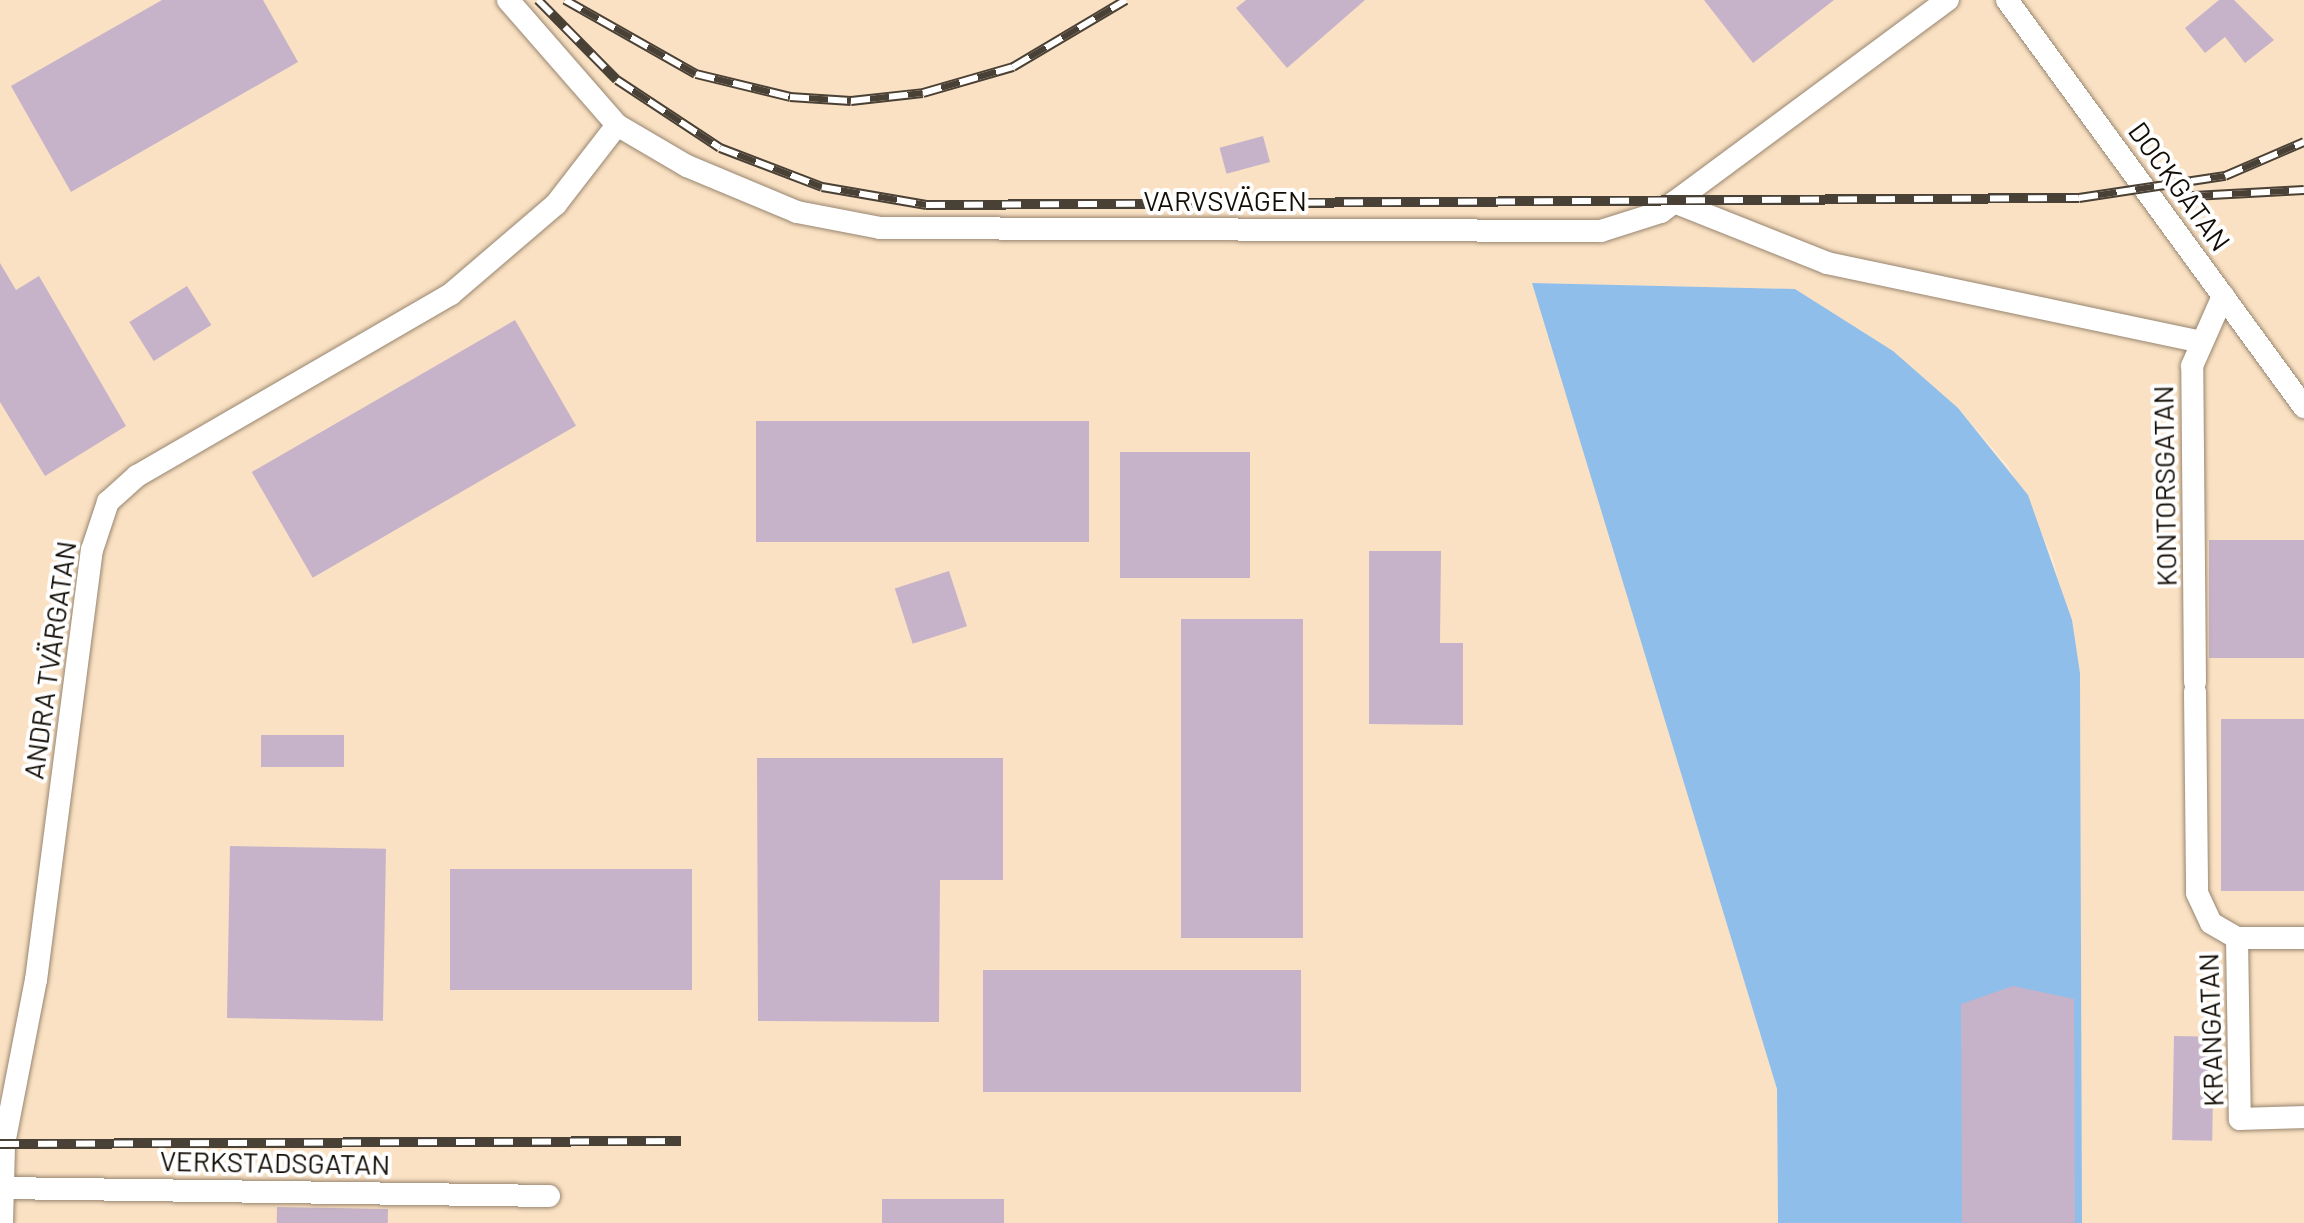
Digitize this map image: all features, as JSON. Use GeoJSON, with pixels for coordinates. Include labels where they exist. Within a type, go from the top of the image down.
{"type":"FeatureCollection","features":[{"type":"Feature","properties":{"kind":"street","name":"VARVSVÄGEN"},"geometry":{"type":"LineString","coordinates":[[508,0],[616,125],[761,201],[880,228],[1601,232],[1640,222],[1674,202],[1948,0]]}},
{"type":"Feature","properties":{"kind":"street","name":"DOCKGATAN"},"geometry":{"type":"LineString","coordinates":[[2007,0],[2304,407]]}},
{"type":"Feature","properties":{"kind":"street","name":"ANDRA TVÄRGATAN"},"geometry":{"type":"LineString","coordinates":[[2,1223],[1,1188],[92,550],[108,502],[137,476],[451,294],[556,204],[616,125]]}},
{"type":"Feature","properties":{"kind":"street"},"geometry":{"type":"LineString","coordinates":[[1674,202],[1827,263],[2197,341]]}},
{"type":"Feature","properties":{"kind":"street","name":"KONTORSGATAN"},"geometry":{"type":"LineString","coordinates":[[2223,296],[2197,341],[2197,893],[2211,923],[2238,938]]}},
{"type":"Feature","properties":{"kind":"street"},"geometry":{"type":"LineString","coordinates":[[2238,938],[2304,938]]}},
{"type":"Feature","properties":{"kind":"street","name":"KRANGATAN"},"geometry":{"type":"LineString","coordinates":[[2238,938],[2240,1119],[2304,1117]]}},
{"type":"Feature","properties":{"kind":"street","name":"VERKSTADSGATAN"},"geometry":{"type":"LineString","coordinates":[[1,1188],[549,1196]]}},
{"type":"Feature","properties":{"kind":"shaded area"},"geometry":{"type":"Polygon","coordinates":[[[0,0],[2304,0],[2304,1223],[2082,1223],[2080,673],[2053,558],[2009,467],[1958,408],[1795,289],[1533,283],[1777,1089],[1778,1223],[0,1223],[0,0]]]}},
{"type":"Feature","properties":{"kind":"water"},"geometry":{"type":"Polygon","coordinates":[[[1532,283],[1795,289],[1893,351],[1958,408],[2028,495],[2072,620],[2080,673],[2082,1223],[1778,1223],[1777,1089],[1532,283]]]}},
{"type":"Feature","properties":{"kind":"building"},"geometry":{"type":"Polygon","coordinates":[[[162,0],[263,0],[298,62],[71,192],[11,86],[162,0]]]}},
{"type":"Feature","properties":{"kind":"building"},"geometry":{"type":"Polygon","coordinates":[[[1246,0],[1365,0],[1287,68],[1236,8],[1246,0]]]}},
{"type":"Feature","properties":{"kind":"building"},"geometry":{"type":"Polygon","coordinates":[[[1704,0],[1834,0],[1753,63],[1704,0]]]}},
{"type":"Feature","properties":{"kind":"building"},"geometry":{"type":"Polygon","coordinates":[[[2219,0],[2234,0],[2274,40],[2245,63],[2225,37],[2205,53],[2185,28],[2219,0]]]}},
{"type":"Feature","properties":{"kind":"building"},"geometry":{"type":"Polygon","coordinates":[[[1263,136],[1270,162],[1227,174],[1220,148],[1263,136]]]}},
{"type":"Feature","properties":{"kind":"building"},"geometry":{"type":"Polygon","coordinates":[[[0,263],[16,290],[39,276],[126,426],[45,476],[0,402],[0,263]]]}},
{"type":"Feature","properties":{"kind":"building"},"geometry":{"type":"Polygon","coordinates":[[[187,286],[211,325],[154,361],[129,322],[187,286]]]}},
{"type":"Feature","properties":{"kind":"building"},"geometry":{"type":"Polygon","coordinates":[[[515,320],[576,426],[313,578],[252,472],[515,320]]]}},
{"type":"Feature","properties":{"kind":"building"},"geometry":{"type":"Polygon","coordinates":[[[756,421],[1089,421],[1089,542],[756,542],[756,421]]]}},
{"type":"Feature","properties":{"kind":"building"},"geometry":{"type":"Polygon","coordinates":[[[1120,452],[1250,452],[1250,578],[1120,578],[1120,452]]]}},
{"type":"Feature","properties":{"kind":"building"},"geometry":{"type":"Polygon","coordinates":[[[2209,540],[2304,540],[2304,658],[2209,658],[2209,540]]]}},
{"type":"Feature","properties":{"kind":"building"},"geometry":{"type":"Polygon","coordinates":[[[1369,551],[1441,551],[1440,643],[1463,643],[1463,725],[1369,724],[1369,551]]]}},
{"type":"Feature","properties":{"kind":"building"},"geometry":{"type":"Polygon","coordinates":[[[949,571],[967,626],[913,644],[895,589],[949,571]]]}},
{"type":"Feature","properties":{"kind":"building"},"geometry":{"type":"Polygon","coordinates":[[[1181,619],[1303,619],[1303,938],[1181,938],[1181,619]]]}},
{"type":"Feature","properties":{"kind":"building"},"geometry":{"type":"Polygon","coordinates":[[[2221,719],[2304,719],[2304,891],[2221,891],[2221,719]]]}},
{"type":"Feature","properties":{"kind":"building"},"geometry":{"type":"Polygon","coordinates":[[[261,735],[344,735],[344,767],[261,767],[261,735]]]}},
{"type":"Feature","properties":{"kind":"building"},"geometry":{"type":"Polygon","coordinates":[[[757,758],[1003,758],[1003,880],[940,880],[939,1022],[758,1021],[757,758]]]}},
{"type":"Feature","properties":{"kind":"building"},"geometry":{"type":"Polygon","coordinates":[[[230,846],[386,849],[383,1021],[227,1018],[230,846]]]}},
{"type":"Feature","properties":{"kind":"building"},"geometry":{"type":"Polygon","coordinates":[[[450,869],[692,869],[692,990],[450,990],[450,869]]]}},
{"type":"Feature","properties":{"kind":"building"},"geometry":{"type":"Polygon","coordinates":[[[983,970],[1301,970],[1301,1092],[983,1092],[983,970]]]}},
{"type":"Feature","properties":{"kind":"building"},"geometry":{"type":"Polygon","coordinates":[[[2013,986],[2074,999],[2075,1223],[1962,1223],[1961,1004],[2013,986]]]}},
{"type":"Feature","properties":{"kind":"building"},"geometry":{"type":"Polygon","coordinates":[[[2174,1036],[2214,1037],[2212,1141],[2172,1140],[2174,1036]]]}},
{"type":"Feature","properties":{"kind":"building"},"geometry":{"type":"Polygon","coordinates":[[[882,1199],[1004,1199],[1004,1223],[882,1223],[882,1199]]]}},
{"type":"Feature","properties":{"kind":"building"},"geometry":{"type":"Polygon","coordinates":[[[277,1207],[388,1209],[388,1223],[277,1223],[277,1207]]]}},
{"type":"Feature","properties":{"kind":"railway"},"geometry":{"type":"LineString","coordinates":[[538,0],[617,80],[720,148],[822,187],[926,205],[2079,198],[2225,176],[2304,142]]}},
{"type":"Feature","properties":{"kind":"railway"},"geometry":{"type":"LineString","coordinates":[[565,0],[696,74],[790,97],[851,101],[923,93],[1013,67],[1126,0]]}},
{"type":"Feature","properties":{"kind":"railway"},"geometry":{"type":"LineString","coordinates":[[2175,197],[2304,190]]}},
{"type":"Feature","properties":{"kind":"railway"},"geometry":{"type":"LineString","coordinates":[[0,1144],[681,1141]]}}]}
